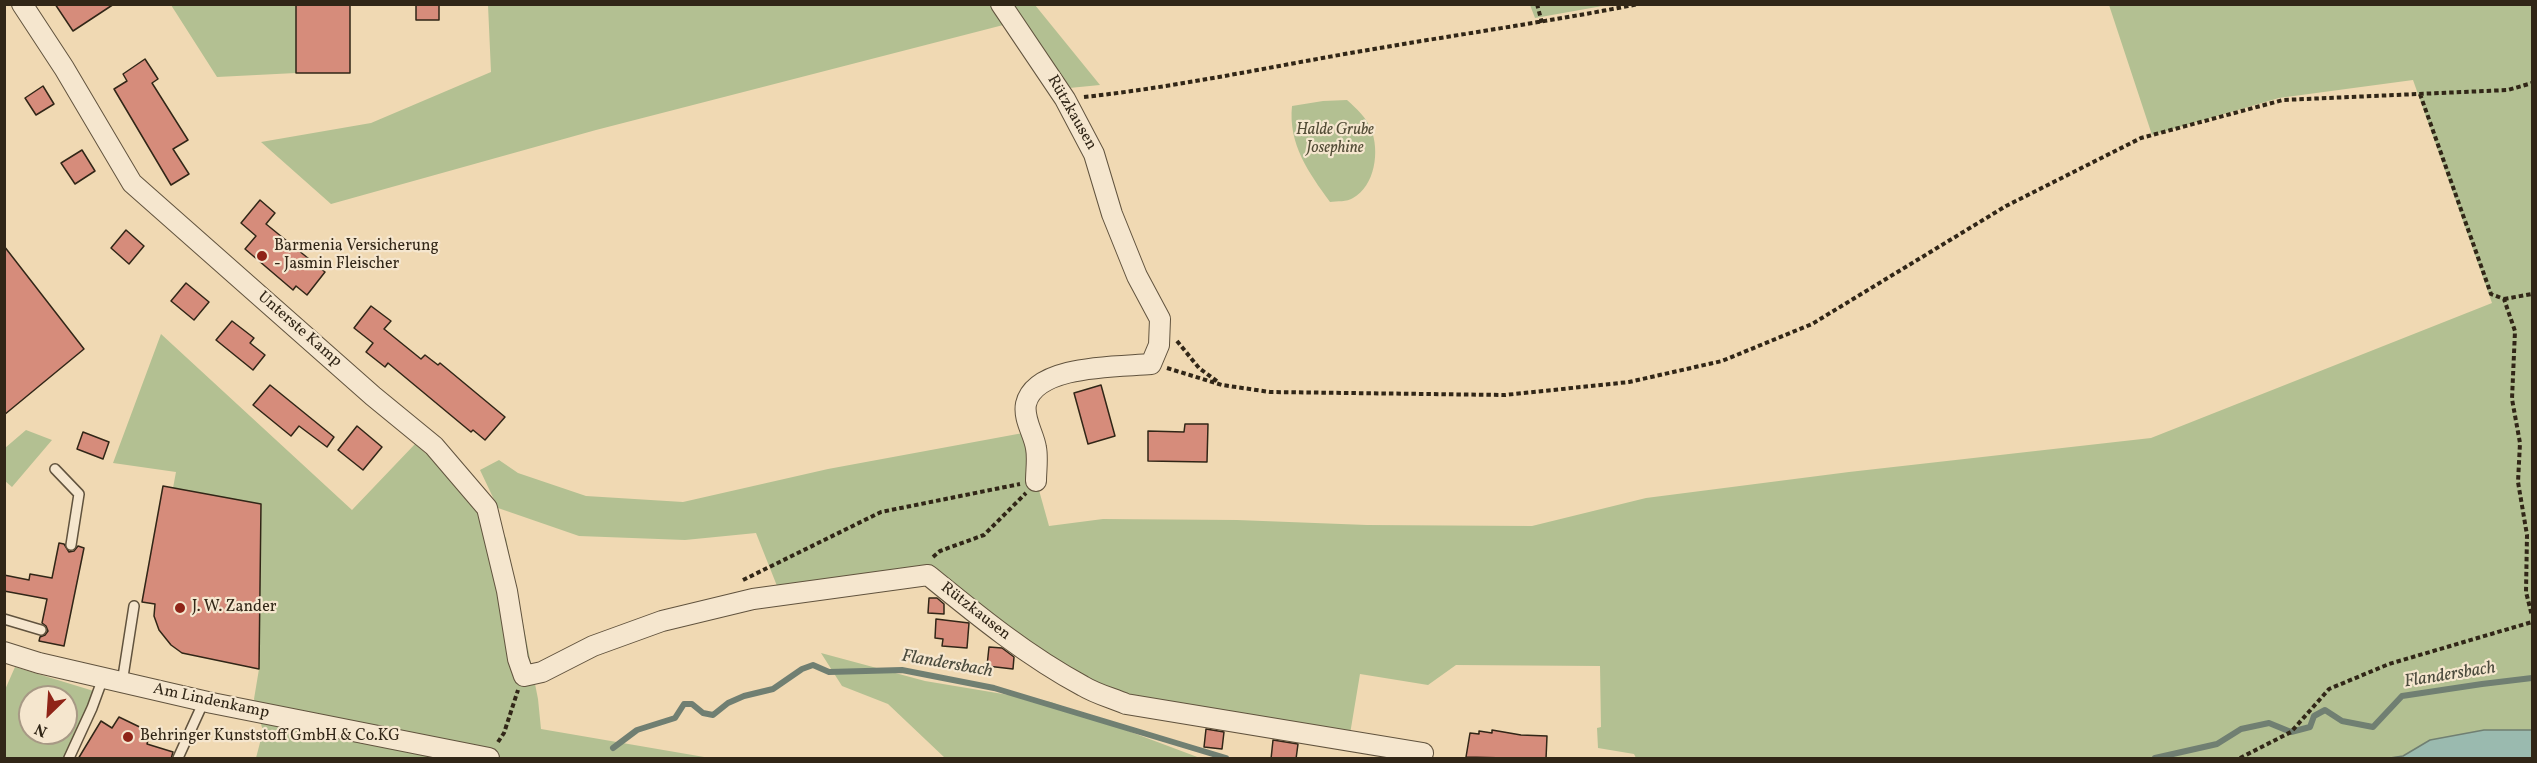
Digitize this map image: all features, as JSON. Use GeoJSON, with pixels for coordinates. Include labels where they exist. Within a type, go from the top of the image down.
{"type":"FeatureCollection","features":[{"type":"Feature","properties":{"kind":"street","name":"Unterste Kamp"},"geometry":{"type":"LineString","coordinates":[[22,4],[64,68],[132,183],[373,396],[434,446],[487,508],[507,591],[518,659],[524,676]]}},
{"type":"Feature","properties":{"kind":"street","name":"Rützkausen"},"geometry":{"type":"LineString","coordinates":[[1001,4],[1065,99],[1095,154],[1112,214],[1137,276],[1160,320]]}},
{"type":"Feature","properties":{"kind":"street"},"geometry":{"type":"LineString","coordinates":[[1036,481],[1036,449],[1027,422],[1026,404],[1033,389],[1055,375],[1080,370],[1151,364],[1159,345],[1160,320]]}},
{"type":"Feature","properties":{"kind":"street","name":"Rützkausen"},"geometry":{"type":"LineString","coordinates":[[524,676],[542,672],[593,646],[662,621],[753,598],[927,575],[992,627],[1046,663],[1084,687],[1126,704],[1423,753]]}},
{"type":"Feature","properties":{"kind":"street","name":"Am Lindenkamp"},"geometry":{"type":"LineString","coordinates":[[4,652],[204,701],[493,752]]}},
{"type":"Feature","properties":{"kind":"lane"},"geometry":{"type":"LineString","coordinates":[[55,469],[80,494],[71,545]]}},
{"type":"Feature","properties":{"kind":"lane"},"geometry":{"type":"LineString","coordinates":[[69,759],[93,708],[112,680],[134,606]]}},
{"type":"Feature","properties":{"kind":"lane"},"geometry":{"type":"LineString","coordinates":[[4,619],[41,630]]}},
{"type":"Feature","properties":{"kind":"lane"},"geometry":{"type":"LineString","coordinates":[[178,759],[204,701]]}},
{"type":"Feature","properties":{"kind":"path"},"geometry":{"type":"LineString","coordinates":[[1537,4],[1542,23]]}},
{"type":"Feature","properties":{"kind":"path"},"geometry":{"type":"LineString","coordinates":[[1065,99],[1141,90],[1475,32],[1542,23],[1639,4]]}},
{"type":"Feature","properties":{"kind":"path"},"geometry":{"type":"LineString","coordinates":[[1151,364],[1222,385],[1270,392],[1505,395],[1629,382],[1722,361],[1812,324],[2006,206],[2141,138],[2283,100],[2508,90],[2532,83]]}},
{"type":"Feature","properties":{"kind":"path"},"geometry":{"type":"LineString","coordinates":[[2420,94],[2491,294],[2504,298],[2532,294]]}},
{"type":"Feature","properties":{"kind":"path"},"geometry":{"type":"LineString","coordinates":[[2504,298],[2515,331],[2512,399],[2520,443],[2518,482],[2527,535],[2526,592],[2532,616]]}},
{"type":"Feature","properties":{"kind":"path"},"geometry":{"type":"LineString","coordinates":[[1160,320],[1199,368],[1222,385]]}},
{"type":"Feature","properties":{"kind":"path"},"geometry":{"type":"LineString","coordinates":[[927,575],[927,562],[940,551],[984,535],[1021,500],[1036,481]]}},
{"type":"Feature","properties":{"kind":"path"},"geometry":{"type":"LineString","coordinates":[[735,584],[881,512],[1036,481]]}},
{"type":"Feature","properties":{"kind":"path"},"geometry":{"type":"LineString","coordinates":[[2240,759],[2291,732],[2329,689],[2389,664],[2532,622]]}},
{"type":"Feature","properties":{"kind":"path"},"geometry":{"type":"LineString","coordinates":[[493,752],[504,733],[524,676]]}},
{"type":"Feature","properties":{"kind":"green space"},"geometry":{"type":"Polygon","coordinates":[[[171,5],[296,5],[296,73],[217,77],[171,5]]]}},
{"type":"Feature","properties":{"kind":"green space"},"geometry":{"type":"Polygon","coordinates":[[[488,5],[1035,5],[1100,85],[1059,89],[1011,23],[596,130],[331,204],[261,142],[371,123],[491,72],[488,5]]]}},
{"type":"Feature","properties":{"kind":"green space"},"geometry":{"type":"Polygon","coordinates":[[[1530,5],[1608,5],[1535,18],[1530,5]]]}},
{"type":"Feature","properties":{"kind":"green space"},"geometry":{"type":"Polygon","coordinates":[[[2109,5],[2532,5],[2532,758],[1636,758],[1634,754],[1598,748],[1597,728],[1601,727],[1600,666],[1456,665],[1428,685],[1360,674],[1350,734],[1115,695],[1068,670],[934,575],[779,591],[756,533],[685,540],[579,536],[498,508],[480,470],[499,460],[518,473],[586,496],[683,502],[828,469],[1023,433],[1049,526],[1103,519],[1532,526],[1646,498],[1849,472],[2151,438],[2492,303],[2413,80],[2279,98],[2152,135],[2109,5]]]}},
{"type":"Feature","properties":{"kind":"green space","name":"Halde Grube Josephine"},"geometry":{"type":"Polygon","coordinates":[[[1347,100],[1364,117],[1371,129],[1375,147],[1374,167],[1366,185],[1353,198],[1330,202],[1308,169],[1297,145],[1293,133],[1292,106],[1347,100]]]}},
{"type":"Feature","properties":{"kind":"green space"},"geometry":{"type":"Polygon","coordinates":[[[161,334],[352,510],[415,444],[460,483],[506,538],[538,699],[541,729],[710,758],[256,758],[263,731],[254,699],[259,669],[261,504],[173,488],[176,472],[113,463],[161,334]]]}},
{"type":"Feature","properties":{"kind":"green space"},"geometry":{"type":"Polygon","coordinates":[[[26,430],[52,440],[12,487],[5,481],[5,448],[26,430]]]}},
{"type":"Feature","properties":{"kind":"green space"},"geometry":{"type":"Polygon","coordinates":[[[821,653],[925,681],[1051,702],[1200,758],[945,758],[888,704],[842,686],[821,653]]]}},
{"type":"Feature","properties":{"kind":"green space"},"geometry":{"type":"Polygon","coordinates":[[[15,667],[74,685],[18,685],[18,745],[71,745],[65,758],[5,758],[4,692],[15,667]]]}},
{"type":"Feature","properties":{"kind":"green space"},"geometry":{"type":"Polygon","coordinates":[[[78,686],[97,692],[78,731],[78,686]]]}},
{"type":"Feature","properties":{"kind":"water"},"geometry":{"type":"Polygon","coordinates":[[[2484,730],[2532,730],[2532,758],[2390,758],[2403,756],[2430,740],[2484,730]]]}},
{"type":"Feature","properties":{"kind":"building"},"geometry":{"type":"Polygon","coordinates":[[[55,4],[114,4],[73,31],[55,4]]]}},
{"type":"Feature","properties":{"kind":"building"},"geometry":{"type":"Polygon","coordinates":[[[296,4],[350,4],[350,73],[296,73],[296,4]]]}},
{"type":"Feature","properties":{"kind":"building"},"geometry":{"type":"Polygon","coordinates":[[[416,4],[439,4],[439,20],[416,20],[416,4]]]}},
{"type":"Feature","properties":{"kind":"building"},"geometry":{"type":"Polygon","coordinates":[[[145,59],[158,79],[152,83],[188,140],[173,149],[189,174],[171,185],[114,89],[127,81],[123,74],[145,59]]]}},
{"type":"Feature","properties":{"kind":"building"},"geometry":{"type":"Polygon","coordinates":[[[43,86],[54,104],[36,115],[25,98],[43,86]]]}},
{"type":"Feature","properties":{"kind":"building"},"geometry":{"type":"Polygon","coordinates":[[[82,150],[95,171],[75,184],[61,163],[82,150]]]}},
{"type":"Feature","properties":{"kind":"building"},"geometry":{"type":"Polygon","coordinates":[[[260,200],[275,213],[266,224],[325,272],[307,295],[296,286],[293,290],[245,249],[256,236],[241,223],[260,200]]]}},
{"type":"Feature","properties":{"kind":"building"},"geometry":{"type":"Polygon","coordinates":[[[126,230],[144,246],[129,264],[111,248],[126,230]]]}},
{"type":"Feature","properties":{"kind":"building"},"geometry":{"type":"Polygon","coordinates":[[[4,246],[84,349],[4,415],[4,246]]]}},
{"type":"Feature","properties":{"kind":"building"},"geometry":{"type":"Polygon","coordinates":[[[186,283],[209,302],[194,320],[171,301],[186,283]]]}},
{"type":"Feature","properties":{"kind":"building"},"geometry":{"type":"Polygon","coordinates":[[[371,306],[391,321],[384,329],[421,359],[425,355],[438,365],[440,363],[505,417],[485,440],[473,430],[471,432],[388,363],[385,367],[366,352],[373,343],[354,328],[371,306]]]}},
{"type":"Feature","properties":{"kind":"building"},"geometry":{"type":"Polygon","coordinates":[[[232,321],[254,338],[250,343],[265,355],[253,370],[216,340],[232,321]]]}},
{"type":"Feature","properties":{"kind":"building"},"geometry":{"type":"Polygon","coordinates":[[[270,385],[334,437],[327,447],[299,426],[291,436],[253,405],[270,385]]]}},
{"type":"Feature","properties":{"kind":"building"},"geometry":{"type":"Polygon","coordinates":[[[1101,385],[1115,436],[1088,444],[1074,393],[1101,385]]]}},
{"type":"Feature","properties":{"kind":"building"},"geometry":{"type":"Polygon","coordinates":[[[1185,424],[1208,424],[1207,462],[1148,461],[1148,431],[1184,432],[1185,424]]]}},
{"type":"Feature","properties":{"kind":"building"},"geometry":{"type":"Polygon","coordinates":[[[357,426],[382,447],[363,470],[338,450],[357,426]]]}},
{"type":"Feature","properties":{"kind":"building"},"geometry":{"type":"Polygon","coordinates":[[[83,432],[109,442],[103,459],[77,449],[83,432]]]}},
{"type":"Feature","properties":{"kind":"building"},"geometry":{"type":"Polygon","coordinates":[[[163,486],[261,504],[259,669],[182,653],[171,645],[159,630],[154,616],[155,604],[142,602],[163,486]]]}},
{"type":"Feature","properties":{"kind":"building"},"geometry":{"type":"Polygon","coordinates":[[[59,543],[64,544],[69,552],[74,551],[78,546],[84,548],[64,646],[39,641],[40,637],[48,631],[42,623],[47,599],[4,591],[4,575],[29,580],[30,574],[52,578],[59,543]]]}},
{"type":"Feature","properties":{"kind":"building"},"geometry":{"type":"Polygon","coordinates":[[[929,598],[937,598],[944,604],[944,614],[928,613],[929,598]]]}},
{"type":"Feature","properties":{"kind":"building"},"geometry":{"type":"Polygon","coordinates":[[[936,619],[969,623],[967,648],[942,646],[943,639],[935,638],[936,619]]]}},
{"type":"Feature","properties":{"kind":"building"},"geometry":{"type":"Polygon","coordinates":[[[989,647],[1002,648],[1014,657],[1013,669],[987,666],[989,647]]]}},
{"type":"Feature","properties":{"kind":"building"},"geometry":{"type":"Polygon","coordinates":[[[119,717],[150,732],[147,744],[173,752],[171,759],[78,759],[101,721],[112,728],[119,717]]]}},
{"type":"Feature","properties":{"kind":"building"},"geometry":{"type":"Polygon","coordinates":[[[1206,729],[1224,732],[1222,749],[1204,747],[1206,729]]]}},
{"type":"Feature","properties":{"kind":"building"},"geometry":{"type":"Polygon","coordinates":[[[1492,730],[1521,735],[1547,736],[1546,759],[1466,757],[1470,733],[1479,734],[1479,731],[1492,733],[1492,730]]]}},
{"type":"Feature","properties":{"kind":"building"},"geometry":{"type":"Polygon","coordinates":[[[1273,740],[1298,744],[1296,759],[1271,759],[1273,740]]]}},
{"type":"Feature","properties":{"kind":"waterway","name":"Flandersbach"},"geometry":{"type":"LineString","coordinates":[[613,748],[637,730],[675,718],[684,704],[692,704],[703,713],[713,715],[728,703],[744,696],[773,689],[802,669],[813,665],[829,672],[902,670],[994,688],[1226,758]]}},
{"type":"Feature","properties":{"kind":"waterway","name":"Flandersbach"},"geometry":{"type":"LineString","coordinates":[[2155,758],[2217,744],[2241,729],[2269,723],[2291,732],[2310,727],[2314,716],[2325,710],[2342,721],[2373,727],[2402,696],[2532,678]]}},
{"type":"Feature","properties":{"kind":"place","name":"Barmenia Versicherung - Jasmin Fleischer"},"geometry":{"type":"Point","coordinates":[262,256]}},
{"type":"Feature","properties":{"kind":"place","name":"J. W. Zander"},"geometry":{"type":"Point","coordinates":[180,608]}},
{"type":"Feature","properties":{"kind":"place","name":"Behringer Kunststoff GmbH & Co.KG"},"geometry":{"type":"Point","coordinates":[128,737]}}]}
